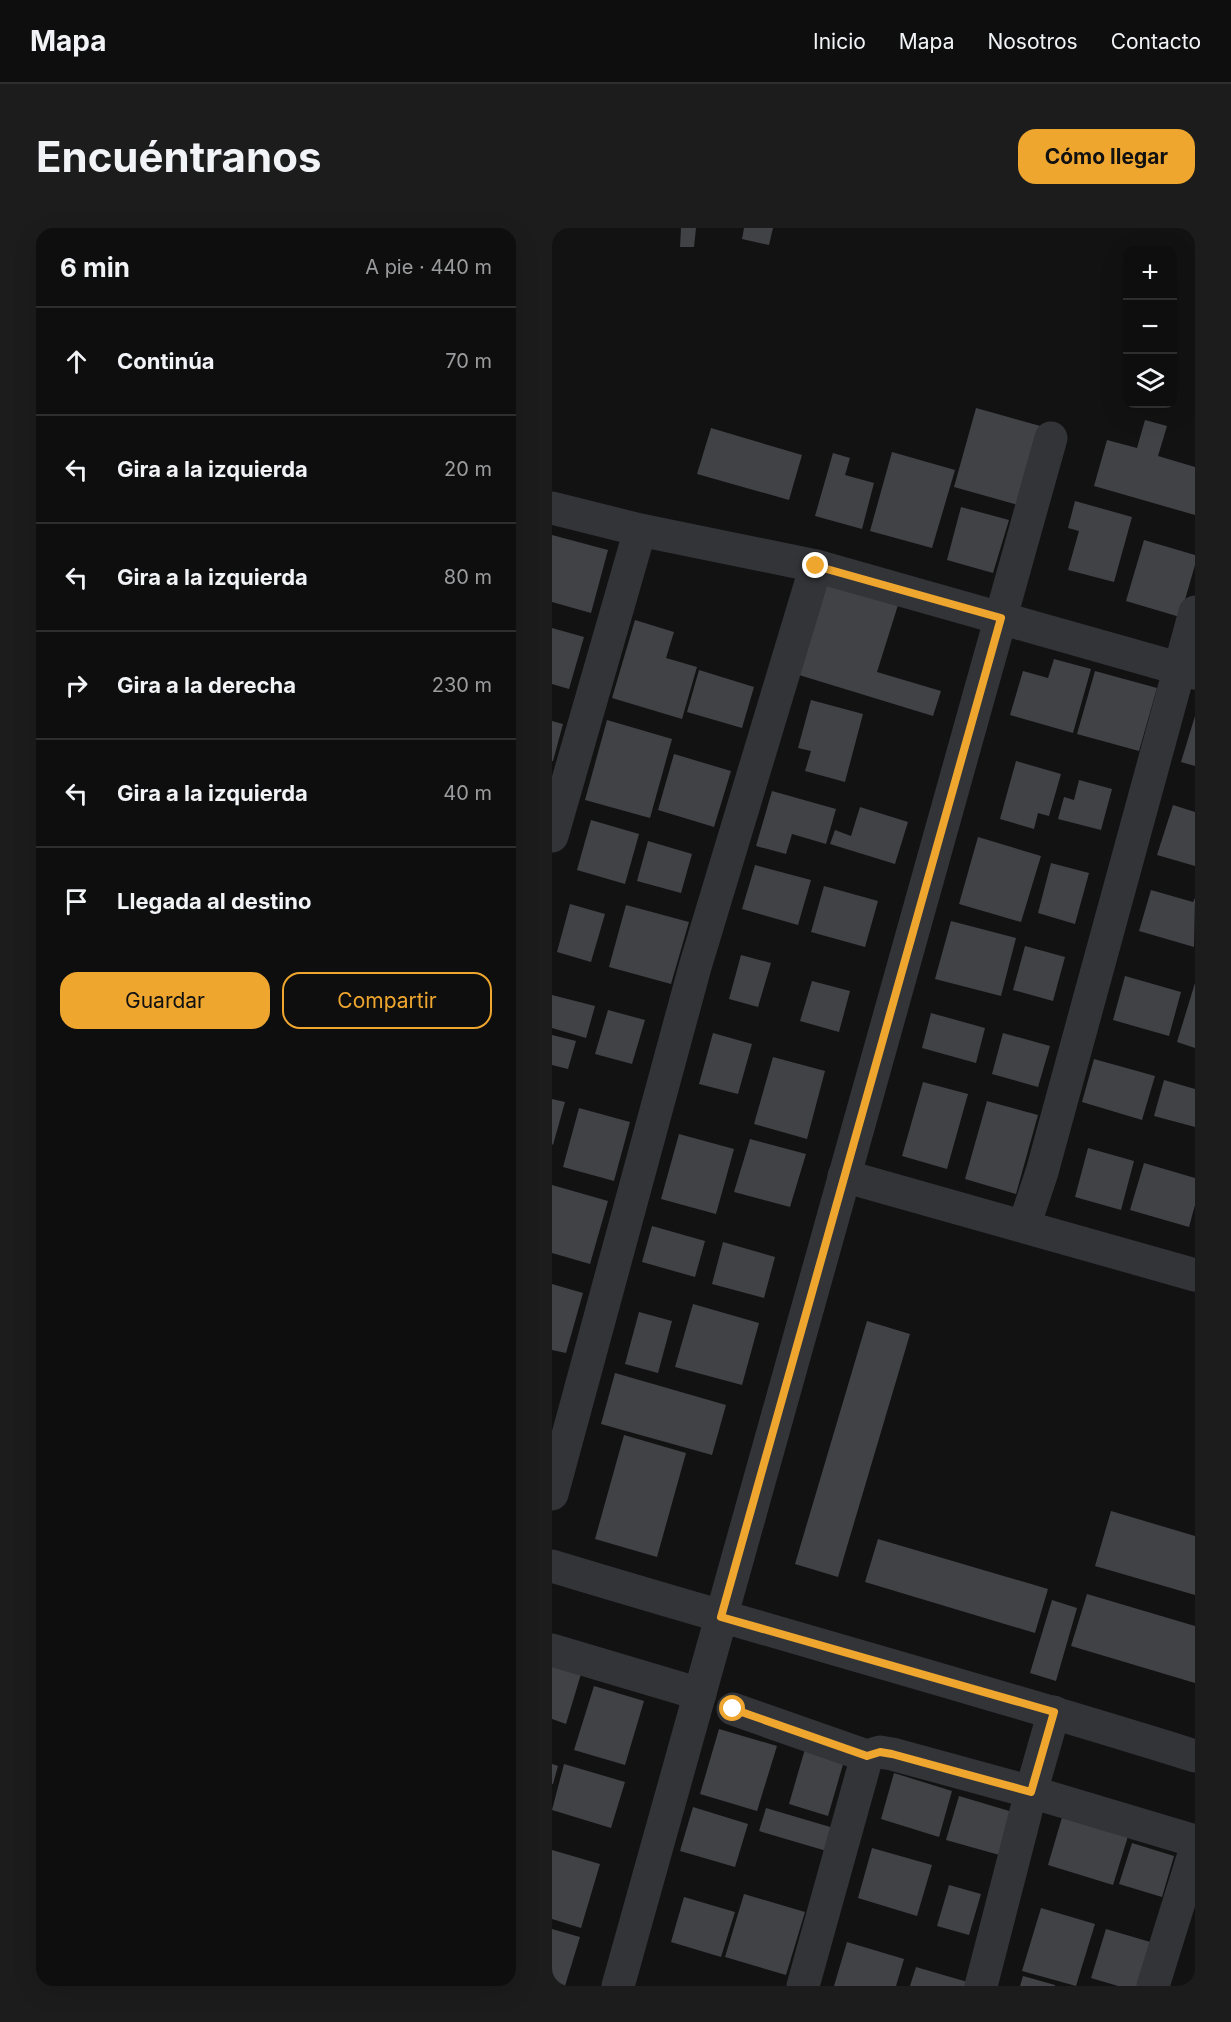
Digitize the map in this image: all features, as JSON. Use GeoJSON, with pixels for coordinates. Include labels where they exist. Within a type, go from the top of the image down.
{"type":"FeatureCollection","features":[{"type":"Feature","properties":{"kind":"street"},"geometry":{"type":"LineString","coordinates":[[619,1986],[1051,438]]}},
{"type":"Feature","properties":{"kind":"street"},"geometry":{"type":"LineString","coordinates":[[552,508],[640,530],[816,566],[1187,671]]}},
{"type":"Feature","properties":{"kind":"street"},"geometry":{"type":"LineString","coordinates":[[552,836],[640,530]]}},
{"type":"Feature","properties":{"kind":"street"},"geometry":{"type":"LineString","coordinates":[[552,1494],[695,967],[816,566]]}},
{"type":"Feature","properties":{"kind":"street"},"geometry":{"type":"LineString","coordinates":[[1024,1226],[1042,1172],[1187,671],[1195,612]]}},
{"type":"Feature","properties":{"kind":"street"},"geometry":{"type":"LineString","coordinates":[[844,1176],[1024,1226],[1193,1268]]}},
{"type":"Feature","properties":{"kind":"street"},"geometry":{"type":"LineString","coordinates":[[552,1566],[1054,1712],[1195,1756]]}},
{"type":"Feature","properties":{"kind":"street"},"geometry":{"type":"LineString","coordinates":[[552,1650],[700,1694]]}},
{"type":"Feature","properties":{"kind":"street"},"geometry":{"type":"LineString","coordinates":[[733,1709],[867,1756],[880,1752],[892,1754],[1031,1792],[1195,1841]]}},
{"type":"Feature","properties":{"kind":"street"},"geometry":{"type":"LineString","coordinates":[[981,1986],[1054,1712]]}},
{"type":"Feature","properties":{"kind":"street"},"geometry":{"type":"LineString","coordinates":[[803,1986],[867,1756]]}},
{"type":"Feature","properties":{"kind":"street"},"geometry":{"type":"LineString","coordinates":[[1153,1986],[1195,1851]]}},
{"type":"Feature","properties":{"kind":"building"},"geometry":{"type":"Polygon","coordinates":[[[681,228],[696,228],[694,247],[680,247],[681,228]]]}},
{"type":"Feature","properties":{"kind":"building"},"geometry":{"type":"Polygon","coordinates":[[[744,228],[773,228],[769,245],[742,239],[744,228]]]}},
{"type":"Feature","properties":{"kind":"building"},"geometry":{"type":"Polygon","coordinates":[[[976,408],[1044,427],[1022,506],[954,487],[976,408]]]}},
{"type":"Feature","properties":{"kind":"building"},"geometry":{"type":"Polygon","coordinates":[[[1145,420],[1167,426],[1158,456],[1195,467],[1195,515],[1094,486],[1107,440],[1137,448],[1145,420]]]}},
{"type":"Feature","properties":{"kind":"building"},"geometry":{"type":"Polygon","coordinates":[[[711,428],[802,455],[789,500],[697,474],[711,428]]]}},
{"type":"Feature","properties":{"kind":"building"},"geometry":{"type":"Polygon","coordinates":[[[892,452],[955,470],[932,548],[870,531],[892,452]]]}},
{"type":"Feature","properties":{"kind":"building"},"geometry":{"type":"Polygon","coordinates":[[[833,453],[850,458],[845,475],[874,483],[862,529],[815,516],[833,453]]]}},
{"type":"Feature","properties":{"kind":"building"},"geometry":{"type":"Polygon","coordinates":[[[1075,501],[1132,517],[1114,582],[1068,570],[1079,531],[1068,528],[1075,501]]]}},
{"type":"Feature","properties":{"kind":"building"},"geometry":{"type":"Polygon","coordinates":[[[961,507],[1009,520],[993,573],[947,560],[961,507]]]}},
{"type":"Feature","properties":{"kind":"building"},"geometry":{"type":"Polygon","coordinates":[[[552,535],[608,550],[591,613],[552,602],[552,535]]]}},
{"type":"Feature","properties":{"kind":"building"},"geometry":{"type":"Polygon","coordinates":[[[1144,540],[1195,555],[1195,565],[1180,617],[1126,601],[1144,540]]]}},
{"type":"Feature","properties":{"kind":"building"},"geometry":{"type":"Polygon","coordinates":[[[827,584],[898,605],[877,672],[941,691],[933,716],[799,675],[827,584]]]}},
{"type":"Feature","properties":{"kind":"building"},"geometry":{"type":"Polygon","coordinates":[[[635,620],[674,632],[666,658],[697,667],[682,719],[612,698],[635,620]]]}},
{"type":"Feature","properties":{"kind":"building"},"geometry":{"type":"Polygon","coordinates":[[[552,628],[584,637],[569,689],[552,684],[552,628]]]}},
{"type":"Feature","properties":{"kind":"building"},"geometry":{"type":"Polygon","coordinates":[[[1054,659],[1091,669],[1073,733],[1010,715],[1023,671],[1048,678],[1054,659]]]}},
{"type":"Feature","properties":{"kind":"building"},"geometry":{"type":"Polygon","coordinates":[[[699,670],[754,687],[742,728],[687,712],[699,670]]]}},
{"type":"Feature","properties":{"kind":"building"},"geometry":{"type":"Polygon","coordinates":[[[1095,671],[1157,688],[1139,751],[1077,734],[1095,671]]]}},
{"type":"Feature","properties":{"kind":"building"},"geometry":{"type":"Polygon","coordinates":[[[811,700],[863,714],[845,782],[805,771],[811,751],[798,748],[811,700]]]}},
{"type":"Feature","properties":{"kind":"building"},"geometry":{"type":"Polygon","coordinates":[[[1195,716],[1195,766],[1181,762],[1195,716]]]}},
{"type":"Feature","properties":{"kind":"building"},"geometry":{"type":"Polygon","coordinates":[[[607,720],[672,739],[650,818],[585,800],[607,720]]]}},
{"type":"Feature","properties":{"kind":"building"},"geometry":{"type":"Polygon","coordinates":[[[552,721],[563,724],[553,761],[552,761],[552,721]]]}},
{"type":"Feature","properties":{"kind":"building"},"geometry":{"type":"Polygon","coordinates":[[[674,754],[731,771],[714,827],[658,810],[674,754]]]}},
{"type":"Feature","properties":{"kind":"building"},"geometry":{"type":"Polygon","coordinates":[[[1016,761],[1061,774],[1049,816],[1038,813],[1034,829],[1000,819],[1016,761]]]}},
{"type":"Feature","properties":{"kind":"building"},"geometry":{"type":"Polygon","coordinates":[[[1079,780],[1112,789],[1101,830],[1058,819],[1064,797],[1074,800],[1079,780]]]}},
{"type":"Feature","properties":{"kind":"building"},"geometry":{"type":"Polygon","coordinates":[[[772,791],[836,809],[826,844],[792,834],[786,854],[756,846],[772,791]]]}},
{"type":"Feature","properties":{"kind":"building"},"geometry":{"type":"Polygon","coordinates":[[[1173,805],[1195,812],[1195,866],[1157,855],[1173,805]]]}},
{"type":"Feature","properties":{"kind":"building"},"geometry":{"type":"Polygon","coordinates":[[[860,807],[908,822],[895,864],[830,844],[835,830],[851,836],[860,807]]]}},
{"type":"Feature","properties":{"kind":"building"},"geometry":{"type":"Polygon","coordinates":[[[591,820],[639,834],[625,884],[577,870],[591,820]]]}},
{"type":"Feature","properties":{"kind":"building"},"geometry":{"type":"Polygon","coordinates":[[[978,837],[1041,856],[1021,922],[959,904],[978,837]]]}},
{"type":"Feature","properties":{"kind":"building"},"geometry":{"type":"Polygon","coordinates":[[[648,841],[692,854],[681,893],[637,881],[648,841]]]}},
{"type":"Feature","properties":{"kind":"building"},"geometry":{"type":"Polygon","coordinates":[[[1051,863],[1089,873],[1075,924],[1038,913],[1051,863]]]}},
{"type":"Feature","properties":{"kind":"building"},"geometry":{"type":"Polygon","coordinates":[[[755,865],[811,880],[798,925],[742,909],[755,865]]]}},
{"type":"Feature","properties":{"kind":"building"},"geometry":{"type":"Polygon","coordinates":[[[824,886],[878,901],[865,947],[811,932],[824,886]]]}},
{"type":"Feature","properties":{"kind":"building"},"geometry":{"type":"Polygon","coordinates":[[[1151,890],[1193,902],[1195,898],[1194,947],[1139,931],[1151,890]]]}},
{"type":"Feature","properties":{"kind":"building"},"geometry":{"type":"Polygon","coordinates":[[[570,904],[605,914],[591,962],[557,952],[570,904]]]}},
{"type":"Feature","properties":{"kind":"building"},"geometry":{"type":"Polygon","coordinates":[[[626,905],[689,922],[671,984],[609,967],[626,905]]]}},
{"type":"Feature","properties":{"kind":"building"},"geometry":{"type":"Polygon","coordinates":[[[951,921],[1016,938],[1001,996],[935,979],[951,921]]]}},
{"type":"Feature","properties":{"kind":"building"},"geometry":{"type":"Polygon","coordinates":[[[1025,946],[1065,957],[1053,1001],[1013,990],[1025,946]]]}},
{"type":"Feature","properties":{"kind":"building"},"geometry":{"type":"Polygon","coordinates":[[[741,955],[771,963],[758,1007],[729,999],[741,955]]]}},
{"type":"Feature","properties":{"kind":"building"},"geometry":{"type":"Polygon","coordinates":[[[1125,976],[1181,992],[1169,1036],[1113,1020],[1125,976]]]}},
{"type":"Feature","properties":{"kind":"building"},"geometry":{"type":"Polygon","coordinates":[[[812,981],[850,991],[839,1032],[800,1021],[812,981]]]}},
{"type":"Feature","properties":{"kind":"building"},"geometry":{"type":"Polygon","coordinates":[[[1195,983],[1195,1048],[1177,1042],[1195,983]]]}},
{"type":"Feature","properties":{"kind":"building"},"geometry":{"type":"Polygon","coordinates":[[[552,995],[595,1006],[586,1038],[552,1028],[552,995]]]}},
{"type":"Feature","properties":{"kind":"building"},"geometry":{"type":"Polygon","coordinates":[[[608,1010],[645,1020],[632,1064],[595,1054],[608,1010]]]}},
{"type":"Feature","properties":{"kind":"building"},"geometry":{"type":"Polygon","coordinates":[[[931,1013],[985,1028],[976,1063],[922,1048],[931,1013]]]}},
{"type":"Feature","properties":{"kind":"building"},"geometry":{"type":"Polygon","coordinates":[[[713,1033],[752,1044],[738,1094],[699,1084],[713,1033]]]}},
{"type":"Feature","properties":{"kind":"building"},"geometry":{"type":"Polygon","coordinates":[[[1003,1033],[1050,1046],[1038,1087],[992,1074],[1003,1033]]]}},
{"type":"Feature","properties":{"kind":"building"},"geometry":{"type":"Polygon","coordinates":[[[552,1035],[576,1041],[568,1069],[552,1065],[552,1035]]]}},
{"type":"Feature","properties":{"kind":"building"},"geometry":{"type":"Polygon","coordinates":[[[773,1057],[825,1071],[807,1139],[754,1124],[773,1057]]]}},
{"type":"Feature","properties":{"kind":"building"},"geometry":{"type":"Polygon","coordinates":[[[1094,1059],[1155,1076],[1142,1120],[1082,1102],[1094,1059]]]}},
{"type":"Feature","properties":{"kind":"building"},"geometry":{"type":"Polygon","coordinates":[[[1164,1080],[1195,1089],[1195,1127],[1154,1116],[1164,1080]]]}},
{"type":"Feature","properties":{"kind":"building"},"geometry":{"type":"Polygon","coordinates":[[[923,1082],[968,1094],[947,1169],[902,1156],[923,1082]]]}},
{"type":"Feature","properties":{"kind":"building"},"geometry":{"type":"Polygon","coordinates":[[[552,1099],[565,1102],[553,1145],[552,1144],[552,1099]]]}},
{"type":"Feature","properties":{"kind":"building"},"geometry":{"type":"Polygon","coordinates":[[[987,1101],[1038,1115],[1016,1194],[965,1179],[987,1101]]]}},
{"type":"Feature","properties":{"kind":"building"},"geometry":{"type":"Polygon","coordinates":[[[579,1108],[630,1122],[614,1181],[563,1167],[579,1108]]]}},
{"type":"Feature","properties":{"kind":"building"},"geometry":{"type":"Polygon","coordinates":[[[679,1134],[734,1149],[716,1214],[661,1199],[679,1134]]]}},
{"type":"Feature","properties":{"kind":"building"},"geometry":{"type":"Polygon","coordinates":[[[750,1139],[806,1154],[790,1207],[734,1192],[750,1139]]]}},
{"type":"Feature","properties":{"kind":"building"},"geometry":{"type":"Polygon","coordinates":[[[1088,1148],[1134,1161],[1121,1210],[1075,1197],[1088,1148]]]}},
{"type":"Feature","properties":{"kind":"building"},"geometry":{"type":"Polygon","coordinates":[[[1144,1163],[1195,1178],[1195,1205],[1189,1227],[1130,1210],[1144,1163]]]}},
{"type":"Feature","properties":{"kind":"building"},"geometry":{"type":"Polygon","coordinates":[[[552,1185],[608,1201],[590,1264],[552,1253],[552,1185]]]}},
{"type":"Feature","properties":{"kind":"building"},"geometry":{"type":"Polygon","coordinates":[[[652,1226],[705,1241],[695,1277],[642,1262],[652,1226]]]}},
{"type":"Feature","properties":{"kind":"building"},"geometry":{"type":"Polygon","coordinates":[[[723,1242],[775,1257],[764,1298],[712,1284],[723,1242]]]}},
{"type":"Feature","properties":{"kind":"building"},"geometry":{"type":"Polygon","coordinates":[[[552,1284],[583,1293],[566,1353],[552,1350],[552,1284]]]}},
{"type":"Feature","properties":{"kind":"building"},"geometry":{"type":"Polygon","coordinates":[[[693,1304],[759,1323],[742,1385],[675,1367],[693,1304]]]}},
{"type":"Feature","properties":{"kind":"building"},"geometry":{"type":"Polygon","coordinates":[[[639,1312],[672,1321],[658,1373],[625,1364],[639,1312]]]}},
{"type":"Feature","properties":{"kind":"building"},"geometry":{"type":"Polygon","coordinates":[[[867,1321],[910,1334],[838,1577],[795,1564],[867,1321]]]}},
{"type":"Feature","properties":{"kind":"building"},"geometry":{"type":"Polygon","coordinates":[[[615,1373],[726,1405],[712,1455],[601,1424],[615,1373]]]}},
{"type":"Feature","properties":{"kind":"building"},"geometry":{"type":"Polygon","coordinates":[[[624,1435],[686,1453],[657,1557],[595,1539],[624,1435]]]}},
{"type":"Feature","properties":{"kind":"building"},"geometry":{"type":"Polygon","coordinates":[[[1111,1511],[1195,1536],[1195,1595],[1095,1566],[1111,1511]]]}},
{"type":"Feature","properties":{"kind":"building"},"geometry":{"type":"Polygon","coordinates":[[[878,1539],[1048,1589],[1035,1633],[865,1582],[878,1539]]]}},
{"type":"Feature","properties":{"kind":"building"},"geometry":{"type":"Polygon","coordinates":[[[1087,1594],[1195,1626],[1195,1683],[1071,1646],[1087,1594]]]}},
{"type":"Feature","properties":{"kind":"building"},"geometry":{"type":"Polygon","coordinates":[[[1052,1600],[1077,1608],[1056,1681],[1030,1673],[1052,1600]]]}},
{"type":"Feature","properties":{"kind":"building"},"geometry":{"type":"Polygon","coordinates":[[[552,1665],[581,1674],[566,1724],[552,1719],[552,1665]]]}},
{"type":"Feature","properties":{"kind":"building"},"geometry":{"type":"Polygon","coordinates":[[[594,1686],[644,1701],[625,1765],[574,1750],[594,1686]]]}},
{"type":"Feature","properties":{"kind":"building"},"geometry":{"type":"Polygon","coordinates":[[[719,1729],[777,1746],[757,1811],[700,1794],[719,1729]]]}},
{"type":"Feature","properties":{"kind":"building"},"geometry":{"type":"Polygon","coordinates":[[[805,1749],[844,1761],[828,1816],[789,1804],[805,1749]]]}},
{"type":"Feature","properties":{"kind":"building"},"geometry":{"type":"Polygon","coordinates":[[[552,1764],[558,1766],[553,1784],[552,1784],[552,1764]]]}},
{"type":"Feature","properties":{"kind":"building"},"geometry":{"type":"Polygon","coordinates":[[[564,1764],[625,1782],[611,1828],[552,1810],[564,1764]]]}},
{"type":"Feature","properties":{"kind":"building"},"geometry":{"type":"Polygon","coordinates":[[[894,1773],[952,1791],[939,1837],[881,1819],[894,1773]]]}},
{"type":"Feature","properties":{"kind":"building"},"geometry":{"type":"Polygon","coordinates":[[[959,1796],[1016,1813],[1003,1856],[946,1840],[959,1796]]]}},
{"type":"Feature","properties":{"kind":"building"},"geometry":{"type":"Polygon","coordinates":[[[693,1807],[748,1824],[735,1867],[680,1851],[693,1807]]]}},
{"type":"Feature","properties":{"kind":"building"},"geometry":{"type":"Polygon","coordinates":[[[766,1808],[837,1829],[830,1852],[759,1831],[766,1808]]]}},
{"type":"Feature","properties":{"kind":"building"},"geometry":{"type":"Polygon","coordinates":[[[1063,1814],[1129,1833],[1113,1885],[1048,1865],[1063,1814]]]}},
{"type":"Feature","properties":{"kind":"building"},"geometry":{"type":"Polygon","coordinates":[[[1132,1843],[1174,1856],[1162,1897],[1119,1884],[1132,1843]]]}},
{"type":"Feature","properties":{"kind":"building"},"geometry":{"type":"Polygon","coordinates":[[[872,1848],[932,1865],[917,1916],[858,1898],[872,1848]]]}},
{"type":"Feature","properties":{"kind":"building"},"geometry":{"type":"Polygon","coordinates":[[[552,1850],[600,1864],[581,1928],[552,1919],[552,1850]]]}},
{"type":"Feature","properties":{"kind":"building"},"geometry":{"type":"Polygon","coordinates":[[[949,1885],[981,1894],[969,1935],[937,1926],[949,1885]]]}},
{"type":"Feature","properties":{"kind":"building"},"geometry":{"type":"Polygon","coordinates":[[[744,1894],[805,1912],[786,1975],[725,1957],[744,1894]]]}},
{"type":"Feature","properties":{"kind":"building"},"geometry":{"type":"Polygon","coordinates":[[[684,1897],[735,1912],[721,1957],[671,1942],[684,1897]]]}},
{"type":"Feature","properties":{"kind":"building"},"geometry":{"type":"Polygon","coordinates":[[[1041,1908],[1095,1924],[1076,1986],[1022,1971],[1041,1908]]]}},
{"type":"Feature","properties":{"kind":"building"},"geometry":{"type":"Polygon","coordinates":[[[552,1929],[580,1937],[565,1986],[552,1986],[552,1929]]]}},
{"type":"Feature","properties":{"kind":"building"},"geometry":{"type":"Polygon","coordinates":[[[1106,1929],[1164,1946],[1152,1986],[1118,1986],[1091,1978],[1106,1929]]]}},
{"type":"Feature","properties":{"kind":"building"},"geometry":{"type":"Polygon","coordinates":[[[847,1942],[904,1959],[896,1986],[834,1986],[847,1942]]]}},
{"type":"Feature","properties":{"kind":"building"},"geometry":{"type":"Polygon","coordinates":[[[916,1967],[971,1983],[970,1986],[910,1986],[916,1967]]]}},
{"type":"Feature","properties":{"kind":"building"},"geometry":{"type":"Polygon","coordinates":[[[1023,1976],[1055,1985],[1055,1986],[1020,1986],[1023,1976]]]}},
{"type":"Feature","properties":{"kind":"route"},"geometry":{"type":"LineString","coordinates":[[733,1709],[867,1756],[880,1752],[892,1754],[1031,1792],[1054,1712],[721,1617],[1001,618],[816,566]]}}]}
